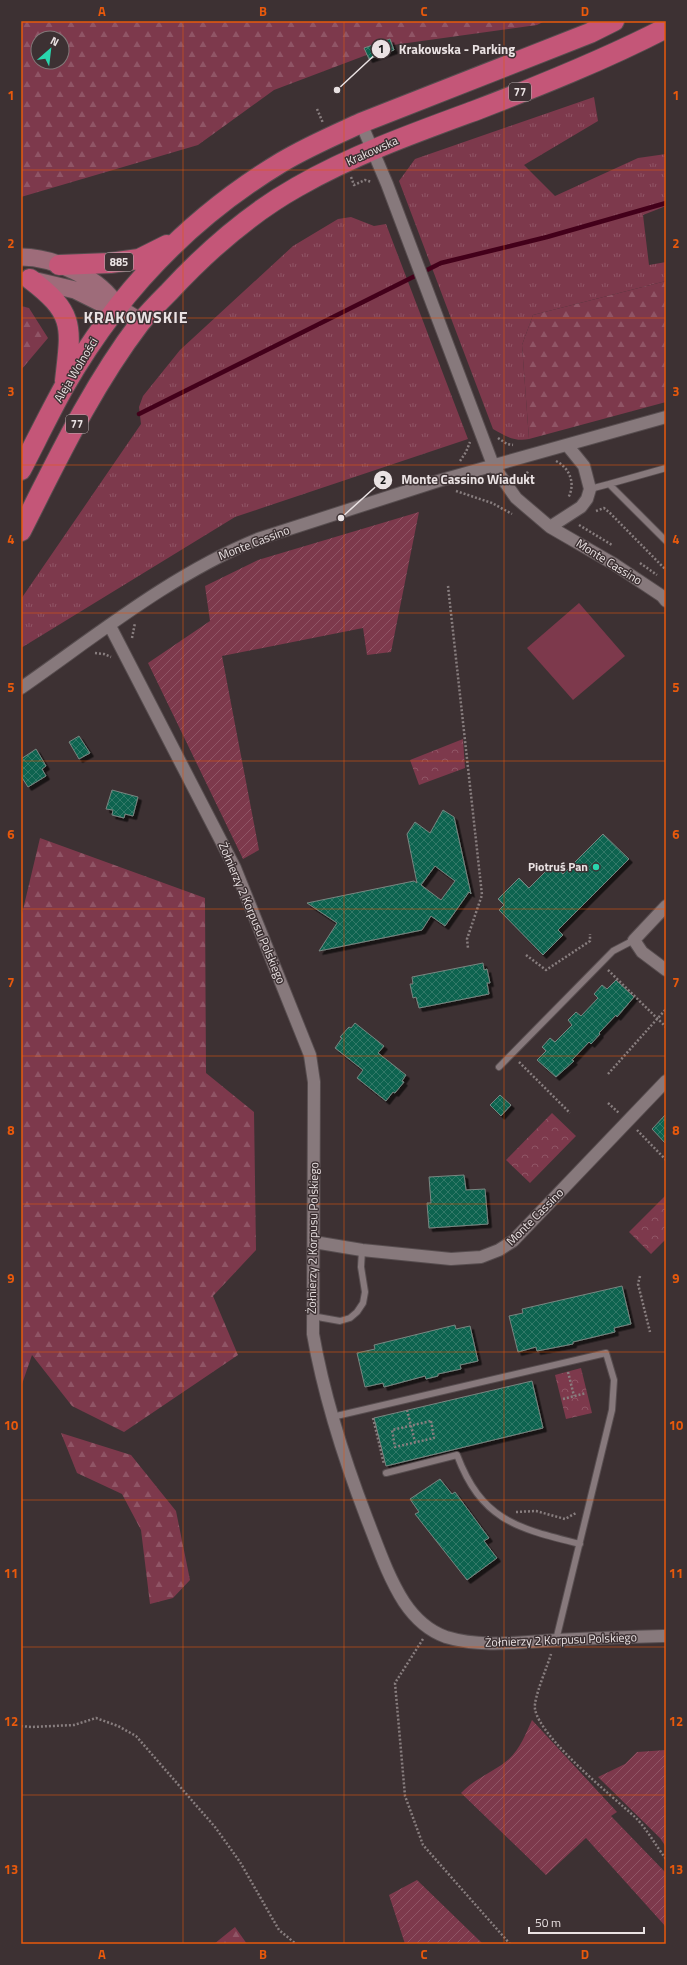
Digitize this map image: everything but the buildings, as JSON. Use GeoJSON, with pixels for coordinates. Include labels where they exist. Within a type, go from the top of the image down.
{"type":"FeatureCollection","features":[{"type":"Feature","properties":{"kind":"highway","name":"77"},"geometry":{"type":"LineString","coordinates":[[176,241],[226,200],[283,161],[361,123],[541,53],[614,21]]}},
{"type":"Feature","properties":{"kind":"highway","name":"Krakowska"},"geometry":{"type":"LineString","coordinates":[[141,322],[194,266],[242,224],[296,187],[372,150],[570,72],[617,52],[666,28]]}},
{"type":"Feature","properties":{"kind":"highway","name":"885"},"geometry":{"type":"LineString","coordinates":[[59,265],[110,263],[138,259],[176,241]]}},
{"type":"Feature","properties":{"kind":"highway","name":"Aleja Wolności"},"geometry":{"type":"LineString","coordinates":[[21,470],[64,387],[117,307],[176,241]]}},
{"type":"Feature","properties":{"kind":"highway","name":"885"},"geometry":{"type":"LineString","coordinates":[[25,279],[48,293],[62,307],[68,322],[68,348],[64,387]]}},
{"type":"Feature","properties":{"kind":"highway","name":"77"},"geometry":{"type":"LineString","coordinates":[[21,531],[66,442],[102,379],[141,322]]}},
{"type":"Feature","properties":{"kind":"main road","name":"885"},"geometry":{"type":"LineString","coordinates":[[21,257],[29,257],[59,265],[95,282],[108,292],[117,307]]}},
{"type":"Feature","properties":{"kind":"main road","name":"885"},"geometry":{"type":"LineString","coordinates":[[25,279],[75,290],[99,302],[117,307],[141,322]]}},
{"type":"Feature","properties":{"kind":"street"},"geometry":{"type":"LineString","coordinates":[[361,123],[372,150],[382,186],[476,434],[493,465]]}},
{"type":"Feature","properties":{"kind":"street","name":"Monte Cassino"},"geometry":{"type":"LineString","coordinates":[[21,688],[174,582],[236,548],[258,539],[493,465],[666,417]]}},
{"type":"Feature","properties":{"kind":"street"},"geometry":{"type":"LineString","coordinates":[[550,527],[581,507],[587,499],[590,489],[584,466],[567,445]]}},
{"type":"Feature","properties":{"kind":"street","name":"Monte Cassino"},"geometry":{"type":"LineString","coordinates":[[493,465],[516,498],[550,527],[614,564],[662,596],[666,601]]}},
{"type":"Feature","properties":{"kind":"street","name":"Żołnierzy 2 Korpusu Polskiego"},"geometry":{"type":"LineString","coordinates":[[110,626],[121,650],[161,723],[235,868],[310,1054],[314,1082],[314,1242],[312,1316],[318,1363],[332,1417],[353,1482],[386,1567],[405,1603],[417,1618],[430,1629],[445,1636],[480,1643],[498,1644],[556,1640],[666,1636]]}},
{"type":"Feature","properties":{"kind":"street"},"geometry":{"type":"LineString","coordinates":[[666,906],[634,940],[642,952],[666,970]]}},
{"type":"Feature","properties":{"kind":"street","name":"Monte Cassino"},"geometry":{"type":"LineString","coordinates":[[314,1242],[362,1250],[451,1259],[480,1257],[499,1250],[513,1241],[666,1081]]}},
{"type":"Feature","properties":{"kind":"lane"},"geometry":{"type":"LineString","coordinates":[[590,489],[666,468]]}},
{"type":"Feature","properties":{"kind":"lane"},"geometry":{"type":"LineString","coordinates":[[609,484],[666,541]]}},
{"type":"Feature","properties":{"kind":"lane"},"geometry":{"type":"LineString","coordinates":[[499,1067],[613,951],[634,940]]}},
{"type":"Feature","properties":{"kind":"lane"},"geometry":{"type":"LineString","coordinates":[[312,1316],[340,1321],[350,1318],[357,1312],[363,1303],[365,1292],[361,1267],[362,1250]]}},
{"type":"Feature","properties":{"kind":"lane"},"geometry":{"type":"LineString","coordinates":[[332,1417],[606,1353],[614,1380],[612,1410],[556,1640]]}},
{"type":"Feature","properties":{"kind":"lane"},"geometry":{"type":"LineString","coordinates":[[386,1473],[457,1455],[465,1476],[476,1494],[494,1512],[513,1525],[580,1544]]}},
{"type":"Feature","properties":{"kind":"path"},"geometry":{"type":"LineString","coordinates":[[343,163],[354,185],[365,180],[382,186]]}},
{"type":"Feature","properties":{"kind":"path"},"geometry":{"type":"LineString","coordinates":[[476,434],[494,433],[499,440],[507,444],[526,446],[534,465],[527,472],[523,480],[524,486]]}},
{"type":"Feature","properties":{"kind":"path"},"geometry":{"type":"LineString","coordinates":[[550,460],[568,469],[570,475],[572,492],[559,508],[568,516]]}},
{"type":"Feature","properties":{"kind":"path"},"geometry":{"type":"LineString","coordinates":[[450,491],[453,490],[485,500],[519,518]]}},
{"type":"Feature","properties":{"kind":"path"},"geometry":{"type":"LineString","coordinates":[[594,512],[604,508],[610,512],[666,570]]}},
{"type":"Feature","properties":{"kind":"path"},"geometry":{"type":"LineString","coordinates":[[582,519],[576,523],[616,548]]}},
{"type":"Feature","properties":{"kind":"path"},"geometry":{"type":"LineString","coordinates":[[635,560],[654,572],[662,580]]}},
{"type":"Feature","properties":{"kind":"path"},"geometry":{"type":"LineString","coordinates":[[448,586],[482,895],[467,939],[468,948]]}},
{"type":"Feature","properties":{"kind":"path"},"geometry":{"type":"LineString","coordinates":[[121,650],[132,642],[132,632],[137,619]]}},
{"type":"Feature","properties":{"kind":"path"},"geometry":{"type":"LineString","coordinates":[[526,955],[546,970],[590,941],[590,934]]}},
{"type":"Feature","properties":{"kind":"path"},"geometry":{"type":"LineString","coordinates":[[601,963],[666,1027]]}},
{"type":"Feature","properties":{"kind":"path"},"geometry":{"type":"LineString","coordinates":[[608,1074],[666,1009]]}},
{"type":"Feature","properties":{"kind":"path"},"geometry":{"type":"LineString","coordinates":[[512,1054],[570,1113]]}},
{"type":"Feature","properties":{"kind":"path"},"geometry":{"type":"LineString","coordinates":[[608,1103],[617,1111]]}},
{"type":"Feature","properties":{"kind":"path"},"geometry":{"type":"LineString","coordinates":[[627,1121],[666,1160]]}},
{"type":"Feature","properties":{"kind":"path"},"geometry":{"type":"LineString","coordinates":[[640,1276],[638,1284],[650,1332]]}},
{"type":"Feature","properties":{"kind":"path"},"geometry":{"type":"LineString","coordinates":[[567,1370],[574,1396]]}},
{"type":"Feature","properties":{"kind":"path"},"geometry":{"type":"LineString","coordinates":[[563,1399],[586,1393]]}},
{"type":"Feature","properties":{"kind":"path"},"geometry":{"type":"LineString","coordinates":[[406,1408],[415,1442]]}},
{"type":"Feature","properties":{"kind":"path"},"geometry":{"type":"LineString","coordinates":[[372,1416],[386,1473]]}},
{"type":"Feature","properties":{"kind":"path"},"geometry":{"type":"LineString","coordinates":[[431,1421],[434,1438],[415,1442],[395,1447],[392,1430],[431,1421]]}},
{"type":"Feature","properties":{"kind":"path"},"geometry":{"type":"LineString","coordinates":[[510,1512],[536,1511],[565,1519],[580,1511]]}},
{"type":"Feature","properties":{"kind":"path"},"geometry":{"type":"LineString","coordinates":[[430,1629],[395,1683],[405,1796],[423,1845],[510,1944]]}},
{"type":"Feature","properties":{"kind":"path"},"geometry":{"type":"LineString","coordinates":[[556,1640],[534,1708],[538,1717],[558,1745],[597,1785],[636,1819],[666,1859]]}},
{"type":"Feature","properties":{"kind":"path"},"geometry":{"type":"LineString","coordinates":[[21,1726],[74,1725],[96,1718],[118,1726],[136,1736],[215,1827],[240,1862],[279,1930],[296,1944]]}},
{"type":"Feature","properties":{"kind":"green space"},"geometry":{"type":"Polygon","coordinates":[[[21,21],[545,21],[537,25],[393,45],[274,90],[198,145],[21,197],[21,21]]]}},
{"type":"Feature","properties":{"kind":"green space"},"geometry":{"type":"Polygon","coordinates":[[[594,97],[598,121],[524,165],[555,196],[638,158],[666,154],[666,206],[643,215],[649,265],[666,262],[666,281],[533,315],[522,345],[529,439],[519,440],[506,436],[493,429],[399,181],[415,159],[594,97]]]}},
{"type":"Feature","properties":{"kind":"green space"},"geometry":{"type":"Polygon","coordinates":[[[351,217],[374,226],[386,224],[468,439],[235,517],[21,648],[21,599],[141,424],[139,407],[143,396],[180,350],[293,246],[338,219],[351,217]]]}},
{"type":"Feature","properties":{"kind":"green space"},"geometry":{"type":"Polygon","coordinates":[[[666,281],[666,402],[529,439],[522,345],[533,315],[666,281]]]}},
{"type":"Feature","properties":{"kind":"green space"},"geometry":{"type":"Polygon","coordinates":[[[21,306],[29,308],[48,338],[21,370],[21,306]]]}},
{"type":"Feature","properties":{"kind":"green space"},"geometry":{"type":"Polygon","coordinates":[[[419,512],[391,652],[367,655],[363,628],[222,656],[259,850],[243,859],[148,663],[210,621],[205,586],[258,560],[419,512]]]}},
{"type":"Feature","properties":{"kind":"green space"},"geometry":{"type":"Polygon","coordinates":[[[579,603],[625,656],[573,700],[527,648],[579,603]]]}},
{"type":"Feature","properties":{"kind":"green space"},"geometry":{"type":"Polygon","coordinates":[[[463,739],[465,768],[419,785],[410,760],[463,739]]]}},
{"type":"Feature","properties":{"kind":"green space"},"geometry":{"type":"Polygon","coordinates":[[[40,838],[205,898],[206,1073],[254,1112],[256,1250],[213,1296],[238,1355],[124,1432],[72,1406],[32,1355],[21,1387],[21,918],[40,838]]]}},
{"type":"Feature","properties":{"kind":"green space"},"geometry":{"type":"Polygon","coordinates":[[[552,1113],[576,1136],[530,1183],[506,1160],[552,1113]]]}},
{"type":"Feature","properties":{"kind":"green space"},"geometry":{"type":"Polygon","coordinates":[[[666,1195],[666,1239],[651,1254],[629,1232],[666,1195]]]}},
{"type":"Feature","properties":{"kind":"green space"},"geometry":{"type":"Polygon","coordinates":[[[581,1368],[592,1413],[566,1419],[555,1375],[581,1368]]]}},
{"type":"Feature","properties":{"kind":"green space"},"geometry":{"type":"Polygon","coordinates":[[[61,1433],[131,1455],[176,1511],[190,1580],[173,1598],[150,1604],[141,1530],[122,1494],[77,1473],[61,1433]]]}},
{"type":"Feature","properties":{"kind":"green space"},"geometry":{"type":"Polygon","coordinates":[[[532,1720],[617,1812],[611,1816],[666,1873],[666,1927],[586,1838],[546,1875],[461,1793],[472,1783],[497,1768],[513,1755],[520,1746],[532,1720]]]}},
{"type":"Feature","properties":{"kind":"green space"},"geometry":{"type":"Polygon","coordinates":[[[666,1750],[666,1847],[660,1838],[598,1777],[625,1764],[637,1752],[666,1750]]]}},
{"type":"Feature","properties":{"kind":"green space"},"geometry":{"type":"Polygon","coordinates":[[[417,1880],[483,1944],[405,1944],[389,1895],[417,1880]]]}},
{"type":"Feature","properties":{"kind":"green space"},"geometry":{"type":"Polygon","coordinates":[[[235,1927],[247,1944],[214,1944],[235,1927]]]}},
{"type":"Feature","properties":{"kind":"waterway"},"geometry":{"type":"LineString","coordinates":[[139,414],[441,263],[547,237],[666,203]]}},
{"type":"Feature","properties":{"kind":"place","name":"Krakowska - Parking"},"geometry":{"type":"Point","coordinates":[337,90]}},
{"type":"Feature","properties":{"kind":"place","name":"Monte Cassino Wiadukt"},"geometry":{"type":"Point","coordinates":[341,518]}},
{"type":"Feature","properties":{"kind":"place","name":"Piotruś Pan"},"geometry":{"type":"Point","coordinates":[596,867]}},
{"type":"Feature","properties":{"kind":"district","name":"KRAKOWSKIE"},"geometry":{"type":"Point","coordinates":[136,317]}}]}
